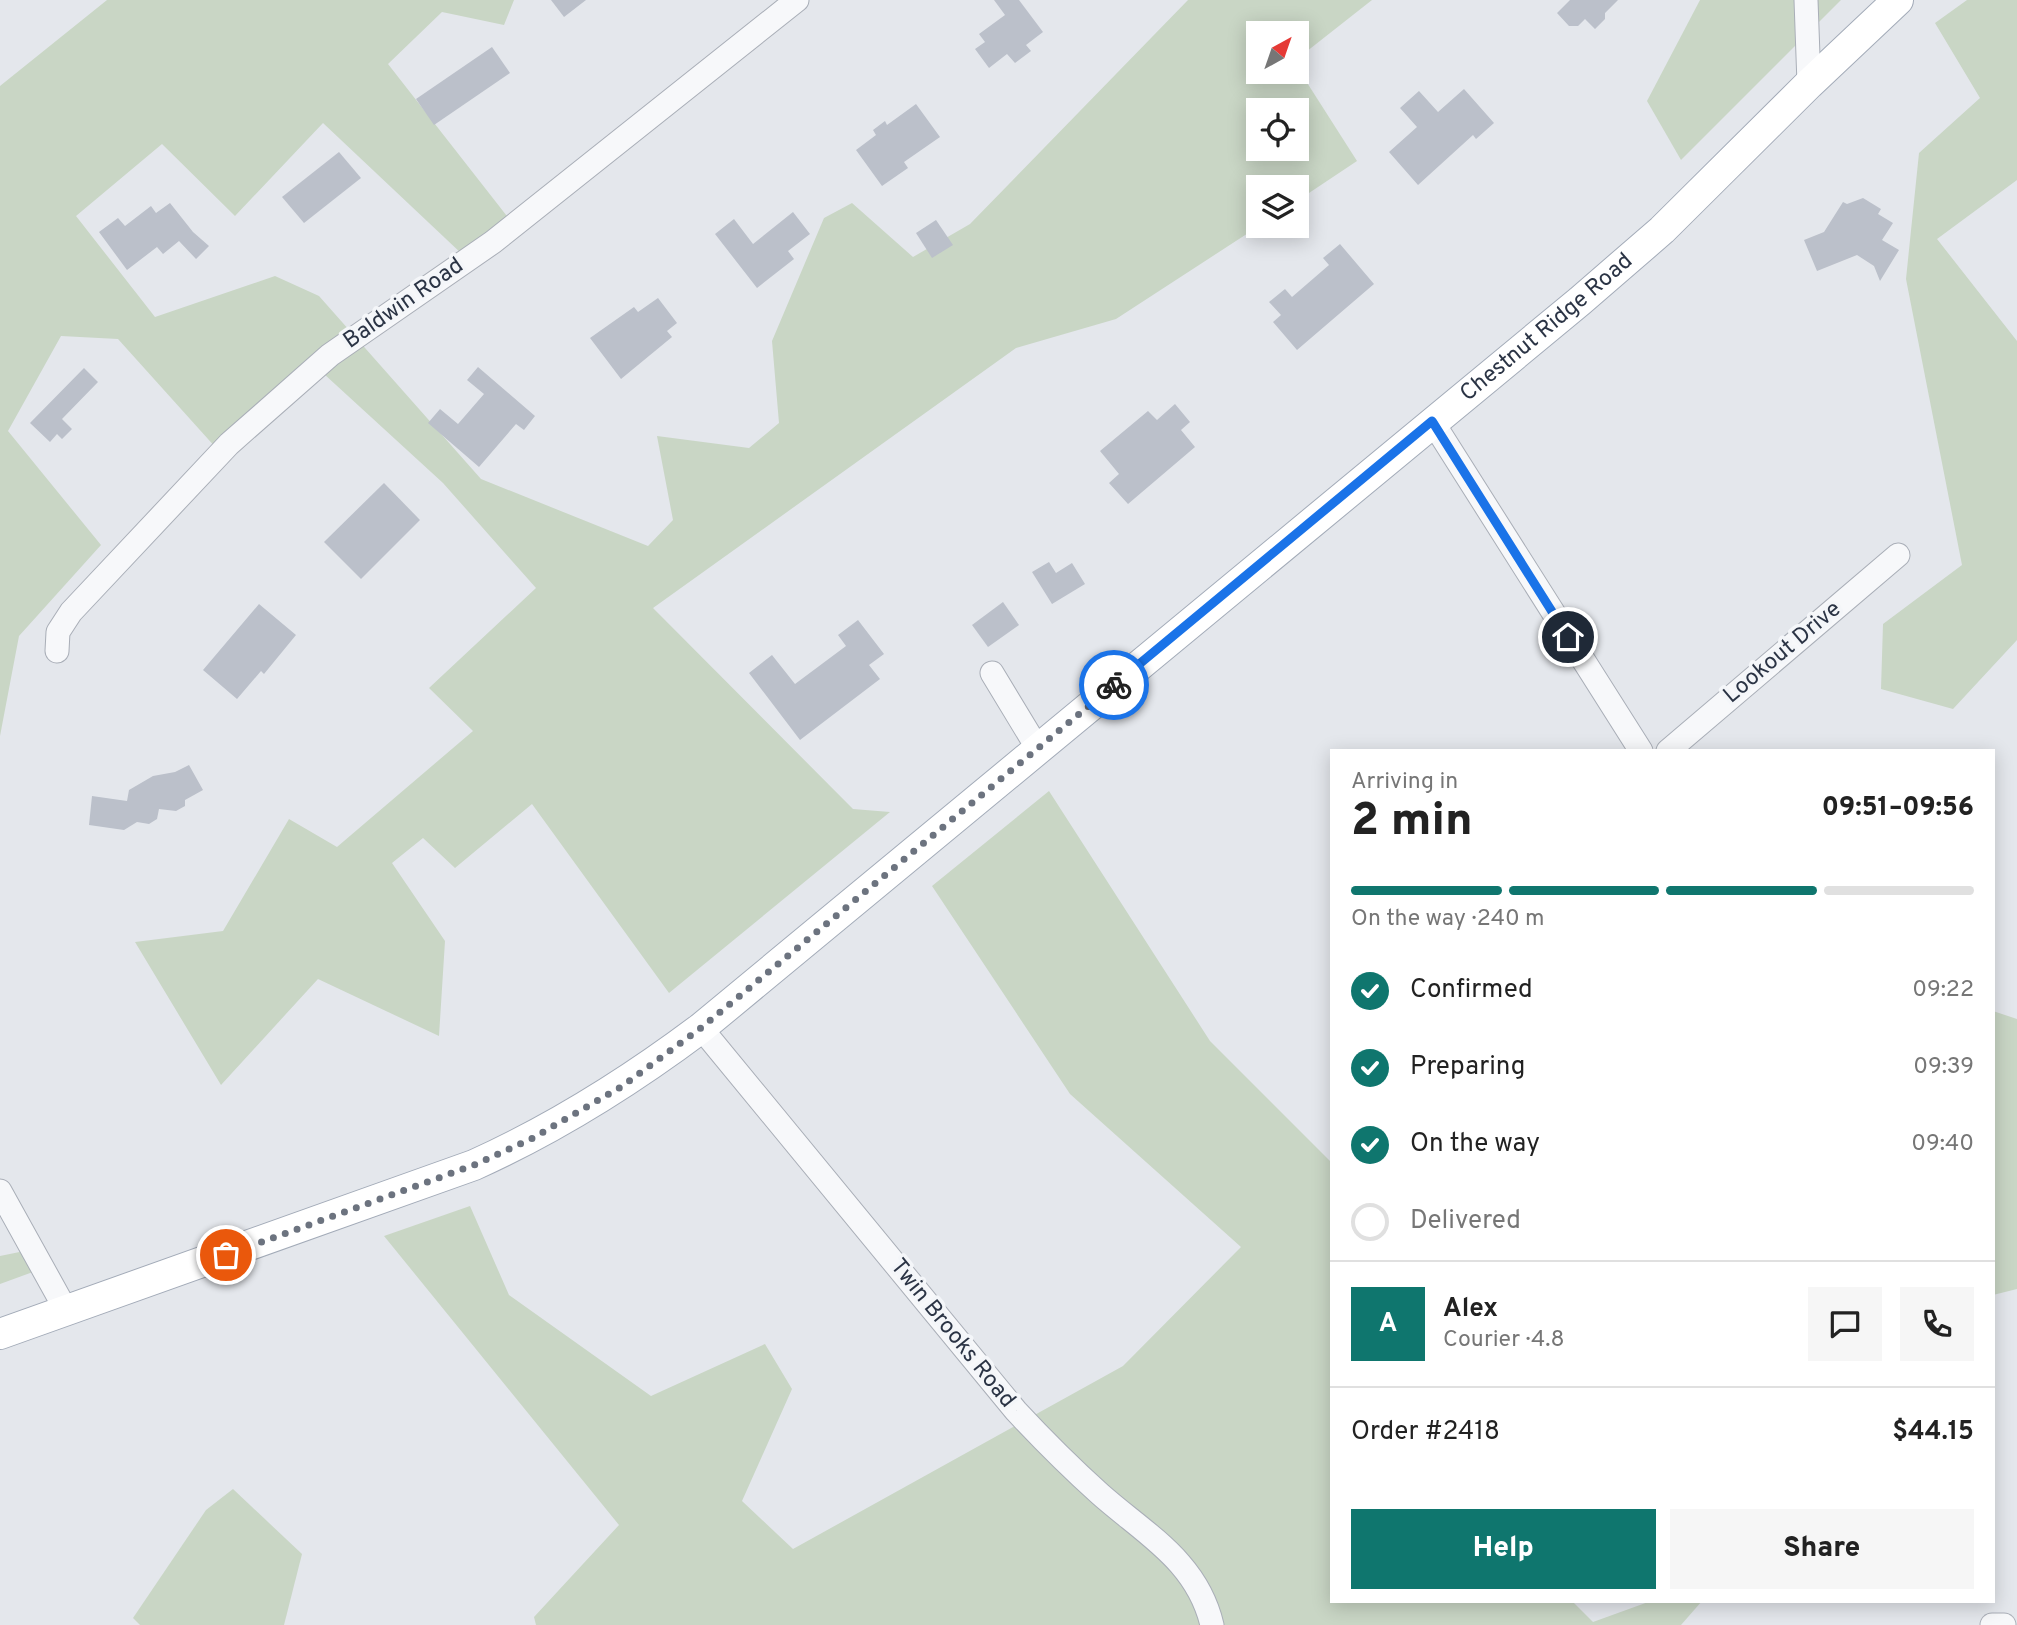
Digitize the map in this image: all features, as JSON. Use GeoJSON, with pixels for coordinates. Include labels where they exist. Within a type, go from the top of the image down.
{"type":"FeatureCollection","features":[{"type":"Feature","properties":{"kind":"main road","name":"Chestnut Ridge Road"},"geometry":{"type":"LineString","coordinates":[[0,1334],[485,1160],[586,1109],[639,1075],[701,1028],[1662,230],[1898,0]]}},
{"type":"Feature","properties":{"kind":"street","name":"Baldwin Road"},"geometry":{"type":"LineString","coordinates":[[57,651],[58,632],[71,612],[189,485],[273,404],[330,355],[493,242],[797,0]]}},
{"type":"Feature","properties":{"kind":"street"},"geometry":{"type":"LineString","coordinates":[[1806,0],[1809,84]]}},
{"type":"Feature","properties":{"kind":"street"},"geometry":{"type":"LineString","coordinates":[[1432,421],[1639,749]]}},
{"type":"Feature","properties":{"kind":"street","name":"Lookout Drive"},"geometry":{"type":"LineString","coordinates":[[1670,749],[1898,555]]}},
{"type":"Feature","properties":{"kind":"street"},"geometry":{"type":"LineString","coordinates":[[992,673],[1038,749]]}},
{"type":"Feature","properties":{"kind":"street","name":"Twin Brooks Road"},"geometry":{"type":"LineString","coordinates":[[701,1028],[1016,1411],[1052,1451],[1168,1548],[1186,1568],[1200,1590],[1212,1625]]}},
{"type":"Feature","properties":{"kind":"street"},"geometry":{"type":"LineString","coordinates":[[0,1191],[67,1312]]}},
{"type":"Feature","properties":{"kind":"street"},"geometry":{"type":"LineString","coordinates":[[1992,1625],[2004,1625]]}},
{"type":"Feature","properties":{"kind":"green space"},"geometry":{"type":"Polygon","coordinates":[[[107,0],[514,0],[504,25],[442,12],[388,64],[510,220],[463,255],[323,123],[235,216],[162,144],[76,216],[155,317],[275,276],[319,296],[481,479],[648,546],[673,520],[657,436],[749,448],[779,423],[772,341],[824,218],[852,203],[913,257],[970,224],[1188,0],[1372,0],[1309,50],[1309,21],[1246,21],[1246,84],[1308,84],[1357,161],[1309,193],[1309,175],[1246,175],[1246,234],[1116,319],[1016,348],[653,608],[853,809],[890,812],[669,993],[532,804],[455,868],[423,838],[392,863],[445,941],[439,1036],[318,979],[221,1085],[135,942],[223,931],[289,819],[337,847],[473,731],[429,688],[536,588],[443,483],[312,363],[217,449],[118,339],[61,336],[8,431],[101,545],[19,636],[0,736],[0,86],[107,0]]]}},
{"type":"Feature","properties":{"kind":"green space"},"geometry":{"type":"Polygon","coordinates":[[[1700,0],[1841,0],[1681,160],[1647,101],[1700,0]]]}},
{"type":"Feature","properties":{"kind":"green space"},"geometry":{"type":"Polygon","coordinates":[[[1967,0],[2017,0],[2017,180],[1937,239],[2017,341],[2017,640],[1953,709],[1881,689],[1883,624],[1962,565],[1906,279],[1919,153],[1980,98],[1935,23],[1967,0]]]}},
{"type":"Feature","properties":{"kind":"green space"},"geometry":{"type":"Polygon","coordinates":[[[1049,791],[1210,1041],[1330,1161],[1330,1603],[1574,1603],[1593,1622],[1645,1603],[1700,1603],[1681,1625],[536,1625],[534,1617],[619,1525],[384,1236],[470,1206],[509,1295],[651,1396],[765,1344],[792,1389],[742,1501],[793,1549],[1123,1366],[1241,1247],[1070,1094],[932,886],[1049,791]]]}},
{"type":"Feature","properties":{"kind":"green space"},"geometry":{"type":"Polygon","coordinates":[[[1995,1012],[2017,1019],[2017,1289],[1995,1294],[1995,1012]]]}},
{"type":"Feature","properties":{"kind":"green space"},"geometry":{"type":"Polygon","coordinates":[[[44,1247],[52,1265],[0,1284],[0,1256],[44,1247]]]}},
{"type":"Feature","properties":{"kind":"green space"},"geometry":{"type":"Polygon","coordinates":[[[233,1489],[302,1554],[284,1625],[140,1625],[133,1618],[206,1510],[233,1489]]]}},
{"type":"Feature","properties":{"kind":"building"},"geometry":{"type":"Polygon","coordinates":[[[551,0],[586,0],[564,17],[551,0]]]}},
{"type":"Feature","properties":{"kind":"building"},"geometry":{"type":"Polygon","coordinates":[[[994,0],[1019,0],[1043,32],[1026,45],[1031,51],[1015,63],[1007,54],[989,68],[975,49],[985,42],[979,34],[1005,15],[994,0]]]}},
{"type":"Feature","properties":{"kind":"building"},"geometry":{"type":"Polygon","coordinates":[[[1570,0],[1618,0],[1605,13],[1605,19],[1595,29],[1585,19],[1578,26],[1569,26],[1557,13],[1570,0]]]}},
{"type":"Feature","properties":{"kind":"building"},"geometry":{"type":"Polygon","coordinates":[[[492,47],[510,73],[434,125],[416,99],[492,47]]]}},
{"type":"Feature","properties":{"kind":"building"},"geometry":{"type":"Polygon","coordinates":[[[1464,89],[1494,123],[1476,139],[1473,135],[1418,185],[1389,152],[1417,127],[1400,108],[1419,91],[1438,112],[1464,89]]]}},
{"type":"Feature","properties":{"kind":"building"},"geometry":{"type":"Polygon","coordinates":[[[916,104],[940,137],[904,162],[908,168],[882,186],[856,150],[876,135],[873,130],[885,121],[887,125],[916,104]]]}},
{"type":"Feature","properties":{"kind":"building"},"geometry":{"type":"Polygon","coordinates":[[[339,152],[361,178],[304,223],[282,197],[339,152]]]}},
{"type":"Feature","properties":{"kind":"building"},"geometry":{"type":"Polygon","coordinates":[[[1863,198],[1881,209],[1878,214],[1893,223],[1882,240],[1899,250],[1880,281],[1874,266],[1857,255],[1817,271],[1804,240],[1824,232],[1843,202],[1847,204],[1863,198]]]}},
{"type":"Feature","properties":{"kind":"building"},"geometry":{"type":"Polygon","coordinates":[[[170,203],[193,232],[209,246],[196,259],[179,241],[163,254],[157,247],[127,270],[99,232],[118,218],[125,226],[151,206],[156,213],[170,203]]]}},
{"type":"Feature","properties":{"kind":"building"},"geometry":{"type":"Polygon","coordinates":[[[793,212],[810,234],[788,251],[794,259],[757,288],[715,234],[734,219],[753,244],[793,212]]]}},
{"type":"Feature","properties":{"kind":"building"},"geometry":{"type":"Polygon","coordinates":[[[936,220],[953,245],[932,258],[916,233],[936,220]]]}},
{"type":"Feature","properties":{"kind":"building"},"geometry":{"type":"Polygon","coordinates":[[[1340,244],[1374,284],[1297,350],[1273,322],[1281,315],[1269,302],[1285,289],[1292,297],[1329,265],[1323,258],[1340,244]]]}},
{"type":"Feature","properties":{"kind":"building"},"geometry":{"type":"Polygon","coordinates":[[[658,298],[677,323],[667,331],[672,337],[621,379],[590,338],[634,307],[638,312],[658,298]]]}},
{"type":"Feature","properties":{"kind":"building"},"geometry":{"type":"Polygon","coordinates":[[[478,367],[535,416],[524,430],[516,424],[479,467],[428,423],[440,409],[458,424],[484,394],[467,380],[478,367]]]}},
{"type":"Feature","properties":{"kind":"building"},"geometry":{"type":"Polygon","coordinates":[[[84,368],[98,382],[62,419],[72,429],[62,439],[57,434],[50,442],[30,423],[84,368]]]}},
{"type":"Feature","properties":{"kind":"building"},"geometry":{"type":"Polygon","coordinates":[[[1175,404],[1190,422],[1181,430],[1195,447],[1128,504],[1109,483],[1119,474],[1100,451],[1148,411],[1157,420],[1175,404]]]}},
{"type":"Feature","properties":{"kind":"building"},"geometry":{"type":"Polygon","coordinates":[[[384,483],[420,520],[361,579],[324,542],[384,483]]]}},
{"type":"Feature","properties":{"kind":"building"},"geometry":{"type":"Polygon","coordinates":[[[1049,562],[1056,573],[1072,563],[1085,584],[1052,604],[1032,572],[1049,562]]]}},
{"type":"Feature","properties":{"kind":"building"},"geometry":{"type":"Polygon","coordinates":[[[1003,602],[1019,625],[988,647],[972,625],[1003,602]]]}},
{"type":"Feature","properties":{"kind":"building"},"geometry":{"type":"Polygon","coordinates":[[[259,604],[296,635],[264,674],[261,671],[237,699],[203,670],[259,604]]]}},
{"type":"Feature","properties":{"kind":"building"},"geometry":{"type":"Polygon","coordinates":[[[858,620],[884,654],[869,665],[880,679],[800,740],[749,673],[772,655],[795,684],[846,646],[838,635],[858,620]]]}},
{"type":"Feature","properties":{"kind":"building"},"geometry":{"type":"Polygon","coordinates":[[[189,765],[203,790],[185,800],[185,806],[176,811],[159,809],[157,819],[149,824],[137,822],[124,830],[89,825],[92,796],[127,801],[129,790],[153,776],[175,772],[189,765]]]}},
{"type":"Feature","properties":{"kind":"way so far"},"geometry":{"type":"LineString","coordinates":[[226,1255],[474,1165],[531,1139],[621,1087],[701,1028],[1114,685]]}},
{"type":"Feature","properties":{"kind":"route"},"geometry":{"type":"LineString","coordinates":[[1114,685],[1432,421],[1568,637]]}}]}
